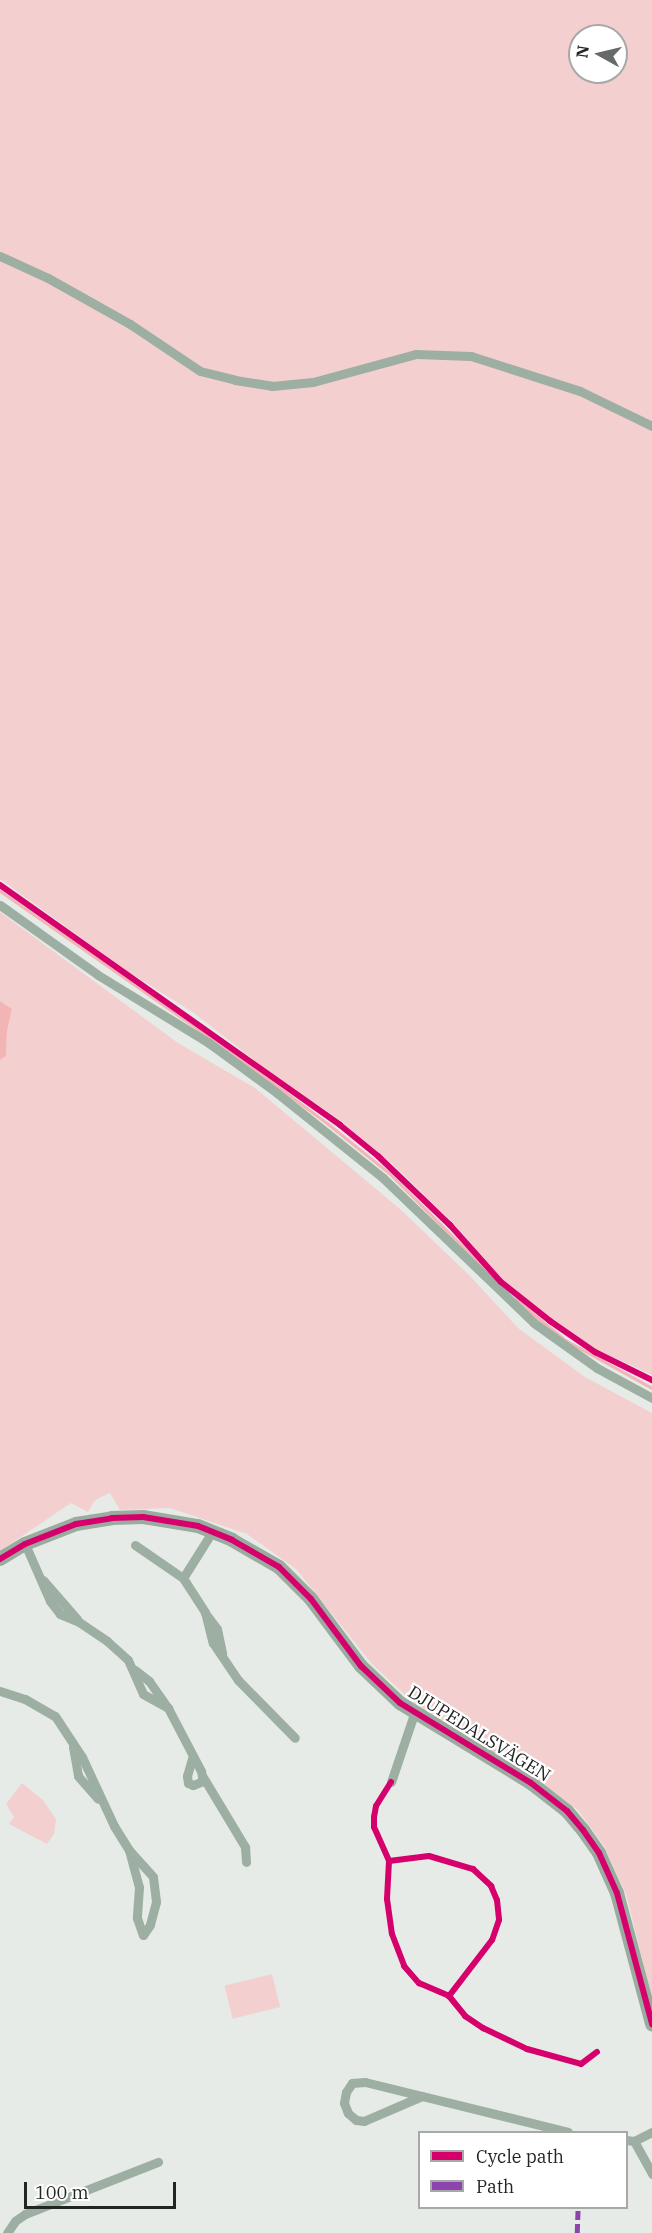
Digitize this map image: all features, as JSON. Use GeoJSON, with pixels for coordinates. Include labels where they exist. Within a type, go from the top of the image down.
{"type":"FeatureCollection","features":[{"type":"Feature","properties":{"kind":"street"},"geometry":{"type":"LineString","coordinates":[[0,256],[48,278],[130,324],[200,371],[272,386],[313,382],[416,354],[471,356],[580,391],[652,426]]}},
{"type":"Feature","properties":{"kind":"street"},"geometry":{"type":"LineString","coordinates":[[0,906],[98,975],[209,1043],[277,1093],[383,1178],[534,1323],[597,1368],[652,1398]]}},
{"type":"Feature","properties":{"kind":"street","name":"DJUPEDALSVÄGEN"},"geometry":{"type":"LineString","coordinates":[[0,1558],[25,1544],[76,1524],[112,1518],[161,1519],[212,1532],[260,1554],[279,1567],[311,1599],[361,1666],[400,1703],[414,1714],[531,1783],[567,1811],[583,1830],[599,1853],[617,1893],[652,2024]]}},
{"type":"Feature","properties":{"kind":"street"},"geometry":{"type":"LineString","coordinates":[[183,1578],[212,1532]]}},
{"type":"Feature","properties":{"kind":"street"},"geometry":{"type":"LineString","coordinates":[[25,1544],[41,1578],[79,1622],[107,1641],[149,1681],[168,1708],[192,1758],[245,1847],[246,1862]]}},
{"type":"Feature","properties":{"kind":"street"},"geometry":{"type":"LineString","coordinates":[[135,1545],[183,1578],[217,1629],[222,1653],[243,1686],[295,1738]]}},
{"type":"Feature","properties":{"kind":"street"},"geometry":{"type":"LineString","coordinates":[[0,1691],[46,1709],[60,1722],[73,1747],[82,1757],[104,1806],[129,1850],[139,1887],[137,1918],[143,1935],[150,1925],[156,1902],[155,1883],[146,1867],[129,1850]]}},
{"type":"Feature","properties":{"kind":"street"},"geometry":{"type":"LineString","coordinates":[[391,1782],[414,1714]]}},
{"type":"Feature","properties":{"kind":"street"},"geometry":{"type":"LineString","coordinates":[[192,1758],[187,1776],[188,1783],[199,1784],[203,1777]]}},
{"type":"Feature","properties":{"kind":"street"},"geometry":{"type":"LineString","coordinates":[[139,1887],[146,1888],[155,1883]]}},
{"type":"Feature","properties":{"kind":"street"},"geometry":{"type":"LineString","coordinates":[[422,2096],[364,2121],[356,2120],[348,2113],[344,2103],[346,2092],[352,2083],[366,2082],[422,2096],[560,2131]]}},
{"type":"Feature","properties":{"kind":"street"},"geometry":{"type":"LineString","coordinates":[[652,2132],[630,2140],[652,2174]]}},
{"type":"Feature","properties":{"kind":"street"},"geometry":{"type":"LineString","coordinates":[[7,2233],[15,2221],[25,2214],[158,2162]]}},
{"type":"Feature","properties":{"kind":"shaded area"},"geometry":{"type":"Polygon","coordinates":[[[0,0],[652,0],[652,1375],[596,1349],[549,1319],[502,1280],[453,1223],[389,1161],[337,1118],[268,1071],[194,1013],[124,969],[0,879],[0,0]]]}},
{"type":"Feature","properties":{"kind":"shaded area"},"geometry":{"type":"Polygon","coordinates":[[[0,912],[178,1043],[255,1088],[400,1209],[469,1275],[518,1328],[585,1377],[652,1413],[652,1998],[627,1897],[604,1846],[578,1810],[536,1778],[414,1703],[372,1664],[296,1569],[247,1534],[170,1508],[120,1510],[110,1493],[95,1500],[88,1512],[71,1503],[0,1551],[0,1060],[6,1056],[7,1031],[12,1009],[0,1001],[0,912]]]}},
{"type":"Feature","properties":{"kind":"shaded area"},"geometry":{"type":"Polygon","coordinates":[[[0,1001],[12,1009],[7,1031],[6,1056],[0,1060],[0,1001]]]}},
{"type":"Feature","properties":{"kind":"shaded area"},"geometry":{"type":"Polygon","coordinates":[[[22,1783],[43,1800],[56,1819],[54,1834],[47,1844],[9,1824],[14,1817],[6,1804],[22,1783]]]}},
{"type":"Feature","properties":{"kind":"shaded area"},"geometry":{"type":"Polygon","coordinates":[[[272,1974],[280,2007],[233,2019],[224,1986],[272,1974]]]}},
{"type":"Feature","properties":{"kind":"waterway"},"geometry":{"type":"LineString","coordinates":[[0,891],[231,1052],[328,1124],[389,1173],[489,1273]]}},
{"type":"Feature","properties":{"kind":"waterway"},"geometry":{"type":"LineString","coordinates":[[515,1299],[565,1340],[652,1388]]}},
{"type":"Feature","properties":{"kind":"marked path"},"geometry":{"type":"LineString","coordinates":[[577,2233],[578,2209]]}},
{"type":"Feature","properties":{"kind":"cycle path"},"geometry":{"type":"LineString","coordinates":[[0,885],[340,1125],[378,1156],[450,1225],[501,1282],[550,1321],[595,1352],[652,1380]]}},
{"type":"Feature","properties":{"kind":"cycle path"},"geometry":{"type":"LineString","coordinates":[[0,1559],[25,1544],[76,1524],[112,1518],[143,1517],[198,1526],[232,1540],[279,1567],[311,1599],[361,1666],[400,1703],[531,1783],[567,1811],[583,1830],[599,1853],[617,1893],[652,2024]]}},
{"type":"Feature","properties":{"kind":"cycle path"},"geometry":{"type":"LineString","coordinates":[[391,1782],[376,1806],[374,1817],[374,1827],[389,1861],[429,1856],[473,1869],[491,1886],[497,1900],[499,1920],[492,1940],[449,1996]]}},
{"type":"Feature","properties":{"kind":"cycle path"},"geometry":{"type":"LineString","coordinates":[[389,1861],[387,1899],[392,1934],[404,1966],[419,1983],[449,1996],[465,2016],[483,2028],[527,2049],[581,2064],[597,2052]]}}]}
